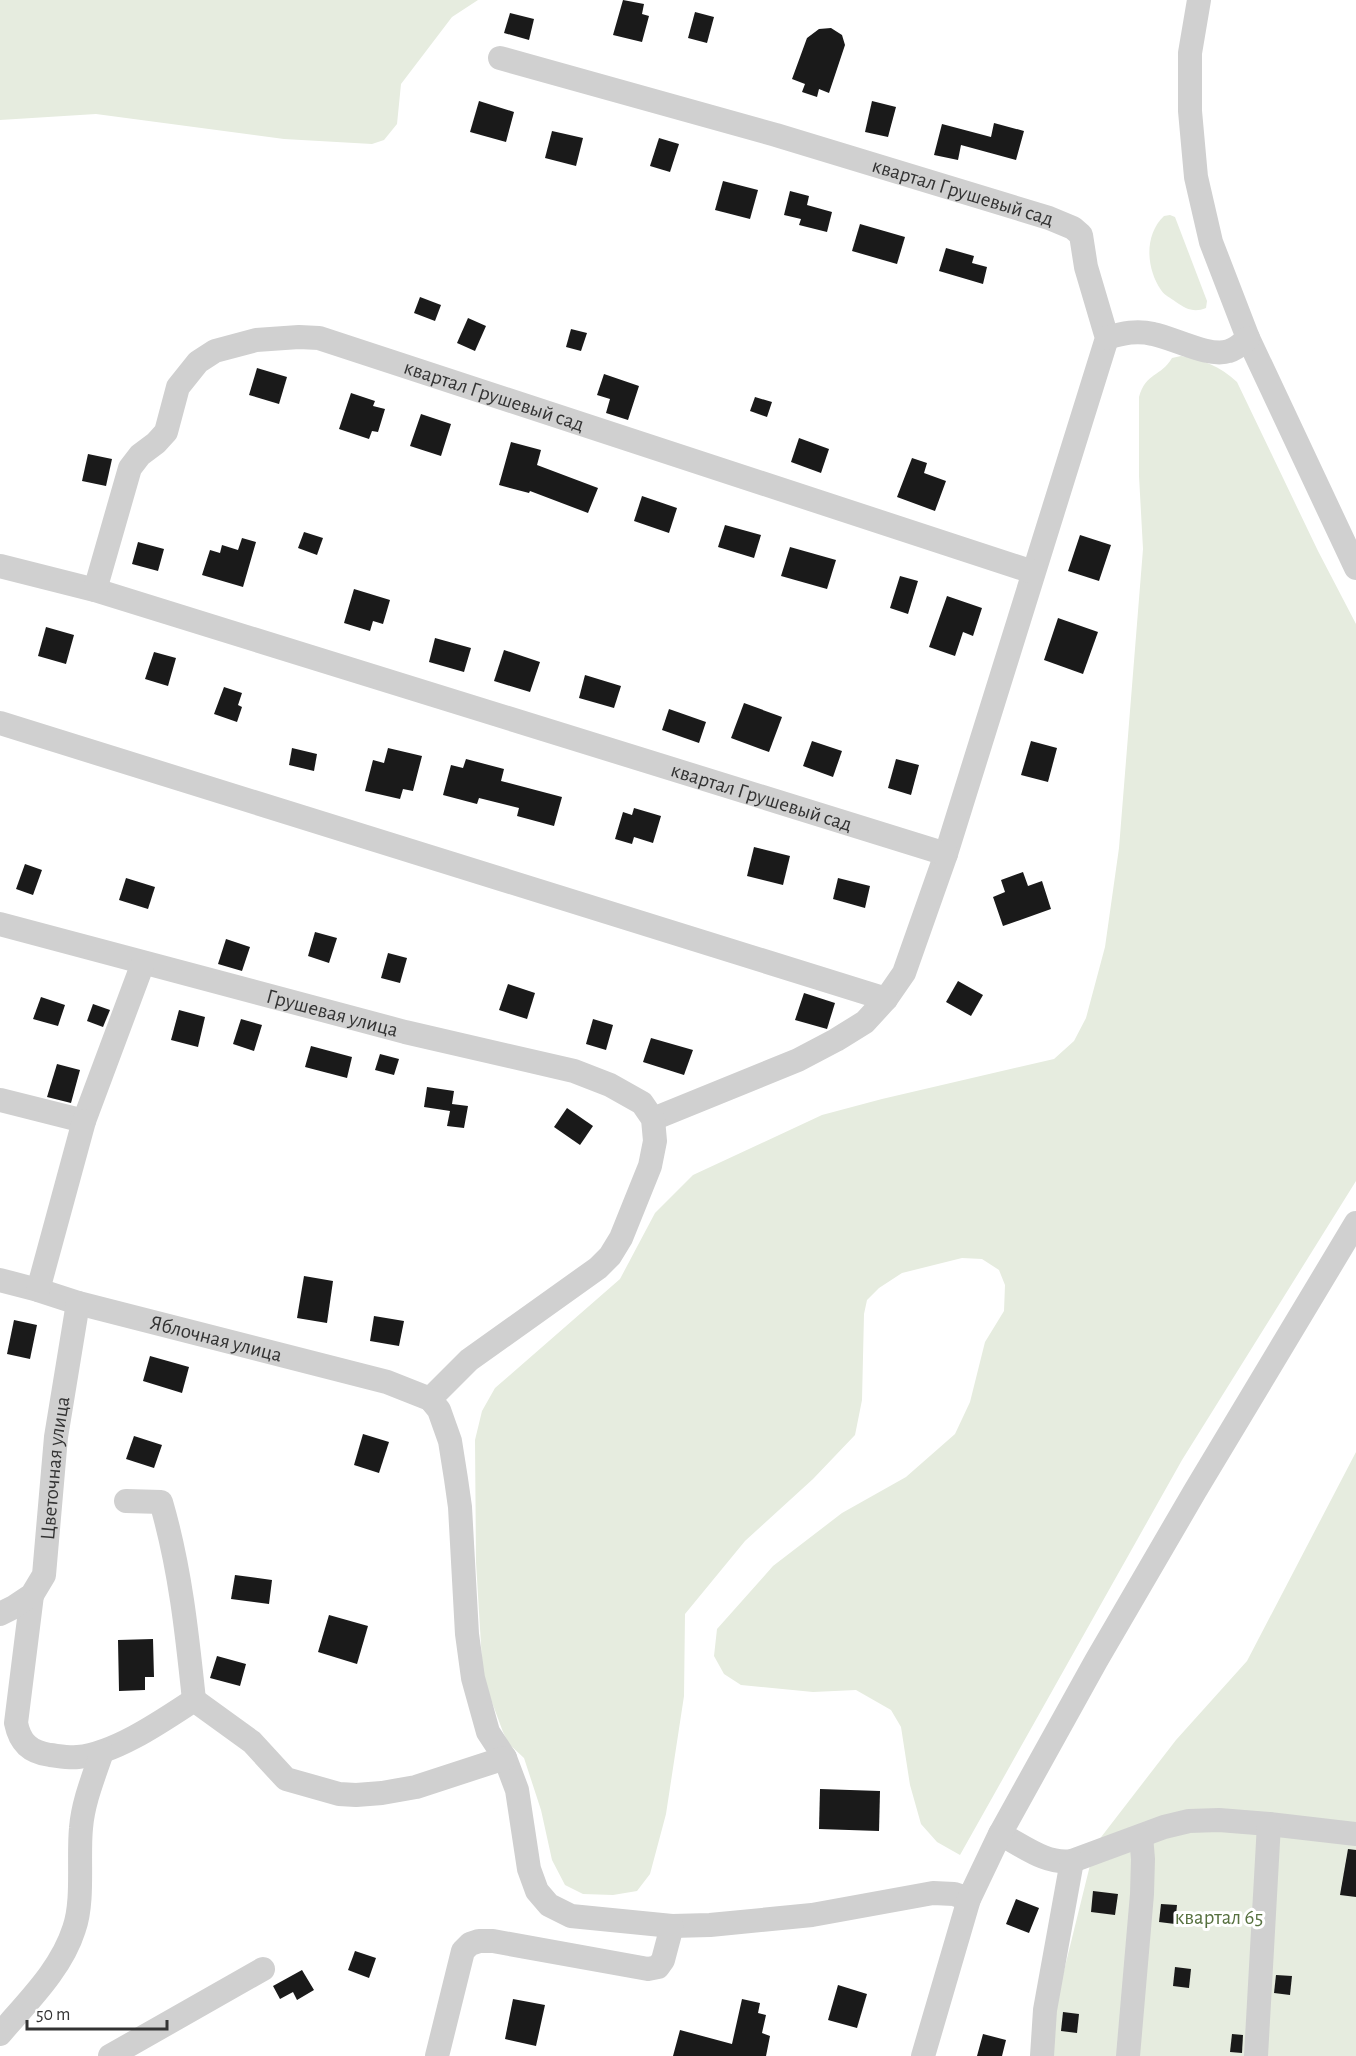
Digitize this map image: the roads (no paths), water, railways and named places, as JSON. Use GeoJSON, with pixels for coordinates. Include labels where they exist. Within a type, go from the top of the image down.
{"type":"FeatureCollection","features":[{"type":"Feature","properties":{"kind":"street"},"geometry":{"type":"LineString","coordinates":[[1199,0],[1190,53],[1190,111],[1196,177],[1211,242],[1248,338],[1356,568]]}},
{"type":"Feature","properties":{"kind":"street","name":"квартал Грушевый сад"},"geometry":{"type":"LineString","coordinates":[[501,58],[776,135],[1049,218],[1073,228],[1081,235],[1084,244],[1086,267],[1107,338]]}},
{"type":"Feature","properties":{"kind":"street"},"geometry":{"type":"LineString","coordinates":[[969,1899],[954,1894],[933,1893],[812,1915],[672,1926],[571,1916],[549,1905],[537,1891],[529,1869],[517,1790],[505,1758],[488,1732],[473,1678],[467,1634],[460,1507],[456,1479],[447,1432],[439,1410],[430,1399],[469,1360],[598,1268],[610,1256],[626,1227],[650,1166],[655,1141],[653,1119],[798,1060],[865,1022],[886,999],[904,973],[946,854],[1107,338],[1121,333],[1153,333],[1215,352],[1228,352],[1237,348],[1248,338]]}},
{"type":"Feature","properties":{"kind":"street","name":"квартал Грушевый сад"},"geometry":{"type":"LineString","coordinates":[[95,590],[130,468],[140,455],[166,432],[178,387],[198,362],[215,351],[256,340],[299,336],[319,338],[1033,572]]}},
{"type":"Feature","properties":{"kind":"street","name":"квартал Грушевый сад"},"geometry":{"type":"LineString","coordinates":[[0,566],[95,590],[946,854]]}},
{"type":"Feature","properties":{"kind":"street"},"geometry":{"type":"LineString","coordinates":[[0,723],[886,999]]}},
{"type":"Feature","properties":{"kind":"street","name":"Грушевая улица"},"geometry":{"type":"LineString","coordinates":[[0,924],[405,1032],[574,1071],[610,1085],[642,1103],[653,1119]]}},
{"type":"Feature","properties":{"kind":"street"},"geometry":{"type":"LineString","coordinates":[[38,1290],[84,1121],[143,963]]}},
{"type":"Feature","properties":{"kind":"street"},"geometry":{"type":"LineString","coordinates":[[0,1100],[84,1121]]}},
{"type":"Feature","properties":{"kind":"street"},"geometry":{"type":"LineString","coordinates":[[923,2056],[969,1899],[1000,1834],[1154,1561],[1356,1223]]}},
{"type":"Feature","properties":{"kind":"street","name":"Яблочная улица"},"geometry":{"type":"LineString","coordinates":[[0,1280],[78,1303],[387,1382],[430,1399]]}},
{"type":"Feature","properties":{"kind":"street","name":"Цветочная улица"},"geometry":{"type":"LineString","coordinates":[[78,1303],[56,1437],[44,1575],[32,1595],[16,1723],[19,1736],[26,1745],[38,1753],[76,1757],[102,1752]]}},
{"type":"Feature","properties":{"kind":"street"},"geometry":{"type":"LineString","coordinates":[[126,1500],[161,1502],[173,1544],[184,1611],[194,1700],[252,1742],[286,1779],[339,1794],[356,1796],[416,1787],[505,1758]]}},
{"type":"Feature","properties":{"kind":"street"},"geometry":{"type":"LineString","coordinates":[[0,1614],[32,1595]]}},
{"type":"Feature","properties":{"kind":"street"},"geometry":{"type":"LineString","coordinates":[[0,2034],[48,1977],[65,1950],[75,1928],[81,1825],[102,1752],[155,1725],[194,1700]]}},
{"type":"Feature","properties":{"kind":"street"},"geometry":{"type":"LineString","coordinates":[[1000,1834],[1050,1860],[1061,1862],[1164,1827],[1189,1821],[1219,1820],[1356,1834]]}},
{"type":"Feature","properties":{"kind":"street"},"geometry":{"type":"LineString","coordinates":[[1256,2056],[1269,1824]]}},
{"type":"Feature","properties":{"kind":"street"},"geometry":{"type":"LineString","coordinates":[[1128,2056],[1142,1894],[1141,1836]]}},
{"type":"Feature","properties":{"kind":"street"},"geometry":{"type":"LineString","coordinates":[[1042,2056],[1045,2010],[1072,1860]]}},
{"type":"Feature","properties":{"kind":"street"},"geometry":{"type":"LineString","coordinates":[[437,2056],[463,1951],[470,1944],[479,1941],[493,1941],[648,1969],[658,1967],[663,1960],[672,1926]]}},
{"type":"Feature","properties":{"kind":"street"},"geometry":{"type":"LineString","coordinates":[[110,2056],[263,1969]]}},
{"type":"Feature","properties":{"kind":"park label","name":"квартал 65"},"geometry":{"type":"Point","coordinates":[1219,1917]}}]}
